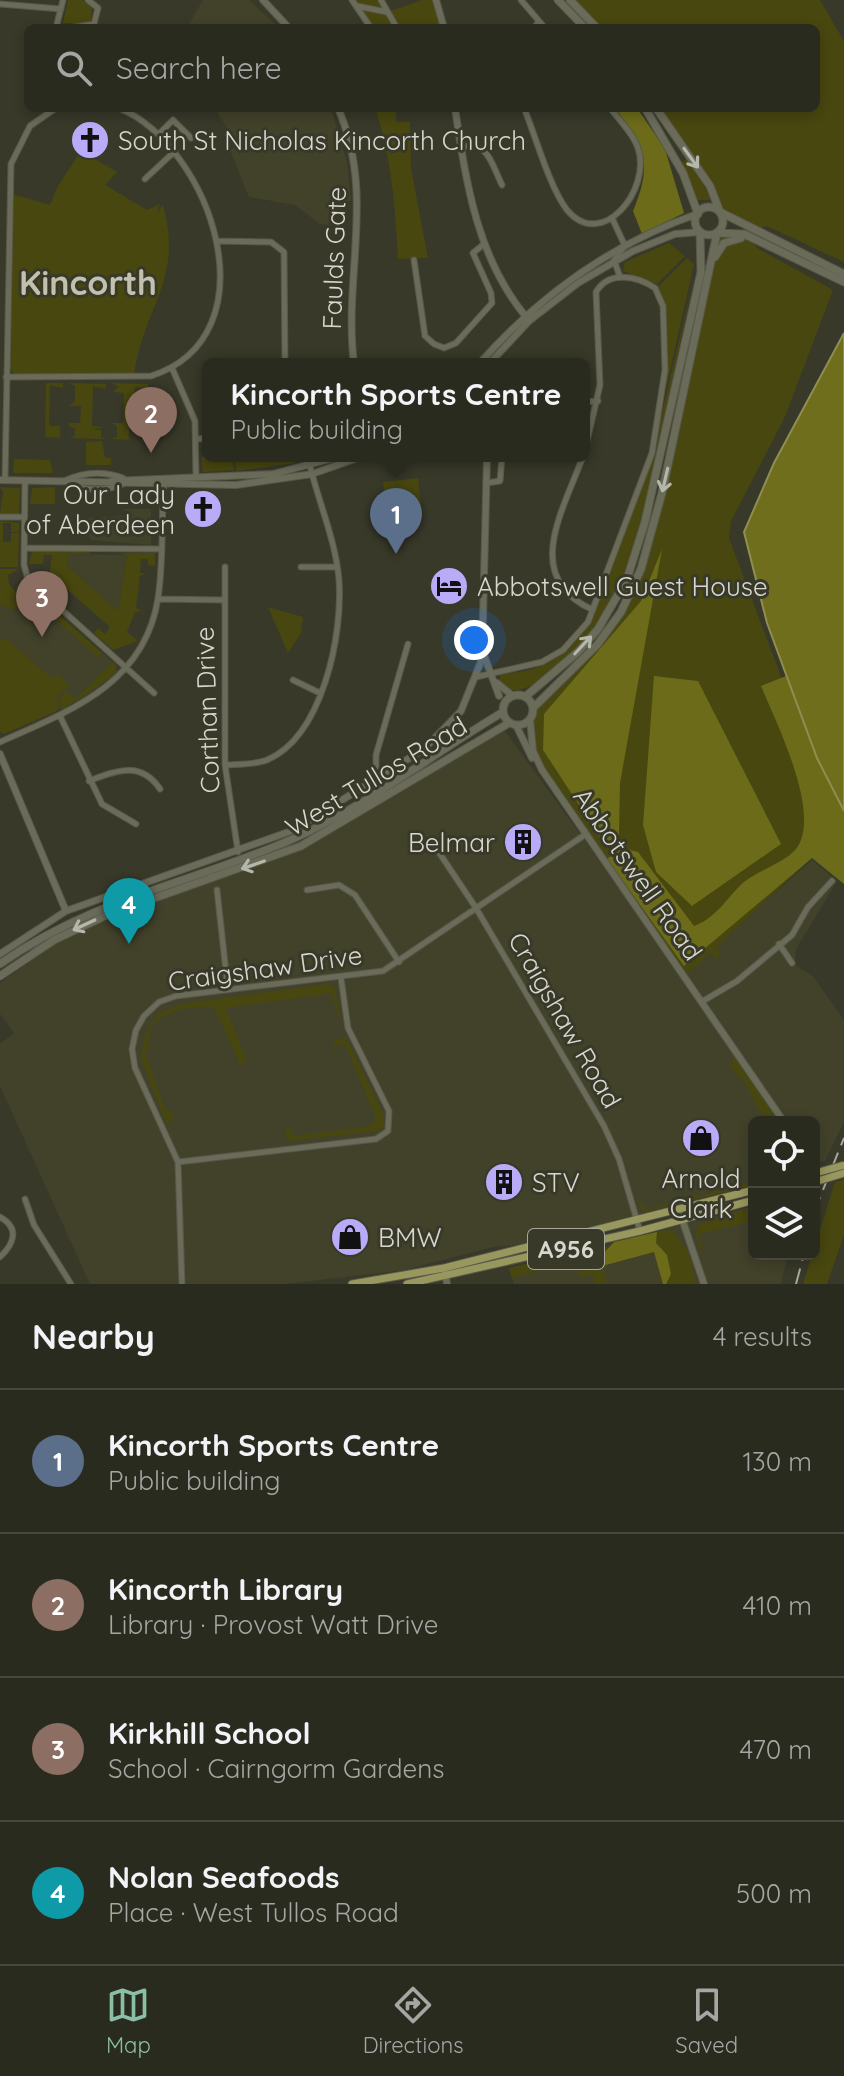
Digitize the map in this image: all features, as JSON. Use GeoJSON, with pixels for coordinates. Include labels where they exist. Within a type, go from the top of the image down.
{"type":"FeatureCollection","features":[{"type":"Feature","properties":{"kind":"main road"},"geometry":{"type":"LineString","coordinates":[[558,0],[581,24]]}},
{"type":"Feature","properties":{"kind":"main road"},"geometry":{"type":"LineString","coordinates":[[570,0],[593,24]]}},
{"type":"Feature","properties":{"kind":"main road"},"geometry":{"type":"LineString","coordinates":[[647,112],[678,163],[697,214],[695,223],[700,232],[701,272],[645,522],[627,579],[614,606],[588,640],[525,697],[513,696],[505,702],[503,712],[512,724],[530,719],[533,708],[597,645],[621,612],[638,576],[662,493],[718,233],[723,223],[710,186],[659,112]]}},
{"type":"Feature","properties":{"kind":"main road"},"geometry":{"type":"LineString","coordinates":[[697,214],[708,207],[720,212],[756,237],[844,282]]}},
{"type":"Feature","properties":{"kind":"main road"},"geometry":{"type":"LineString","coordinates":[[700,232],[756,237],[844,274]]}},
{"type":"Feature","properties":{"kind":"main road"},"geometry":{"type":"LineString","coordinates":[[711,267],[724,243],[735,238],[756,237]]}},
{"type":"Feature","properties":{"kind":"main road"},"geometry":{"type":"LineString","coordinates":[[525,697],[533,708]]}},
{"type":"Feature","properties":{"kind":"main road","name":"West Tullos Road"},"geometry":{"type":"LineString","coordinates":[[0,964],[78,917],[275,846],[319,826],[503,712]]}},
{"type":"Feature","properties":{"kind":"main road","name":"West Tullos Road"},"geometry":{"type":"LineString","coordinates":[[0,976],[54,940],[107,915],[301,846],[512,724]]}},
{"type":"Feature","properties":{"kind":"main road"},"geometry":{"type":"LineString","coordinates":[[820,1175],[844,1165]]}},
{"type":"Feature","properties":{"kind":"main road"},"geometry":{"type":"LineString","coordinates":[[820,1176],[844,1173]]}},
{"type":"Feature","properties":{"kind":"main road","name":"A956"},"geometry":{"type":"LineString","coordinates":[[352,1284],[446,1276],[637,1220],[748,1192]]}},
{"type":"Feature","properties":{"kind":"main road","name":"A956"},"geometry":{"type":"LineString","coordinates":[[407,1284],[640,1231],[748,1202]]}},
{"type":"Feature","properties":{"kind":"street"},"geometry":{"type":"LineString","coordinates":[[57,24],[63,0]]}},
{"type":"Feature","properties":{"kind":"street"},"geometry":{"type":"LineString","coordinates":[[88,0],[98,8],[94,24]]}},
{"type":"Feature","properties":{"kind":"street"},"geometry":{"type":"LineString","coordinates":[[263,0],[285,24]]}},
{"type":"Feature","properties":{"kind":"street"},"geometry":{"type":"LineString","coordinates":[[381,0],[394,24]]}},
{"type":"Feature","properties":{"kind":"street"},"geometry":{"type":"LineString","coordinates":[[436,0],[443,24]]}},
{"type":"Feature","properties":{"kind":"street"},"geometry":{"type":"LineString","coordinates":[[521,0],[542,24]]}},
{"type":"Feature","properties":{"kind":"street"},"geometry":{"type":"LineString","coordinates":[[354,3],[387,13]]}},
{"type":"Feature","properties":{"kind":"street"},"geometry":{"type":"LineString","coordinates":[[354,3],[368,24]]}},
{"type":"Feature","properties":{"kind":"street"},"geometry":{"type":"LineString","coordinates":[[0,4],[61,9]]}},
{"type":"Feature","properties":{"kind":"street"},"geometry":{"type":"LineString","coordinates":[[50,112],[30,126],[11,164],[3,361],[6,377],[3,392],[3,480],[196,482],[311,470],[341,462]]}},
{"type":"Feature","properties":{"kind":"street"},"geometry":{"type":"LineString","coordinates":[[6,377],[136,379],[172,368],[193,350],[214,316],[220,275],[217,241],[208,207],[175,151],[159,134],[125,112]]}},
{"type":"Feature","properties":{"kind":"street","name":"Faulds Gate"},"geometry":{"type":"LineString","coordinates":[[339,112],[356,159],[359,205],[350,310],[354,358]]}},
{"type":"Feature","properties":{"kind":"street"},"geometry":{"type":"LineString","coordinates":[[456,112],[484,244],[501,282],[527,318]]}},
{"type":"Feature","properties":{"kind":"street"},"geometry":{"type":"LineString","coordinates":[[526,112],[568,210],[589,221],[612,218],[635,193],[641,167],[634,139],[613,112]]}},
{"type":"Feature","properties":{"kind":"street"},"geometry":{"type":"LineString","coordinates":[[159,134],[173,120],[191,138]]}},
{"type":"Feature","properties":{"kind":"street"},"geometry":{"type":"LineString","coordinates":[[461,147],[477,145],[482,148],[502,185]]}},
{"type":"Feature","properties":{"kind":"street"},"geometry":{"type":"LineString","coordinates":[[145,179],[175,151]]}},
{"type":"Feature","properties":{"kind":"street"},"geometry":{"type":"LineString","coordinates":[[485,358],[575,275],[625,246],[697,214]]}},
{"type":"Feature","properties":{"kind":"street"},"geometry":{"type":"LineString","coordinates":[[612,218],[625,246]]}},
{"type":"Feature","properties":{"kind":"street"},"geometry":{"type":"LineString","coordinates":[[494,358],[527,318],[614,260],[675,234],[700,232]]}},
{"type":"Feature","properties":{"kind":"street"},"geometry":{"type":"LineString","coordinates":[[217,241],[271,242],[282,249],[285,358]]}},
{"type":"Feature","properties":{"kind":"street"},"geometry":{"type":"LineString","coordinates":[[414,260],[425,336],[444,348],[456,343],[492,303],[491,293],[473,253],[484,244]]}},
{"type":"Feature","properties":{"kind":"street"},"geometry":{"type":"LineString","coordinates":[[614,260],[625,246]]}},
{"type":"Feature","properties":{"kind":"street"},"geometry":{"type":"LineString","coordinates":[[614,260],[620,277]]}},
{"type":"Feature","properties":{"kind":"street"},"geometry":{"type":"LineString","coordinates":[[476,677],[553,656],[579,634],[593,610],[652,453],[665,370],[664,320],[659,294],[646,282],[620,277],[604,282],[596,292],[601,360],[598,401],[590,437]]}},
{"type":"Feature","properties":{"kind":"street"},"geometry":{"type":"LineString","coordinates":[[172,368],[189,402],[197,439],[196,482]]}},
{"type":"Feature","properties":{"kind":"street"},"geometry":{"type":"LineString","coordinates":[[590,402],[598,401]]}},
{"type":"Feature","properties":{"kind":"street"},"geometry":{"type":"LineString","coordinates":[[197,439],[202,439]]}},
{"type":"Feature","properties":{"kind":"street"},"geometry":{"type":"LineString","coordinates":[[311,470],[328,462]]}},
{"type":"Feature","properties":{"kind":"street"},"geometry":{"type":"LineString","coordinates":[[0,954],[66,911],[294,830],[376,780],[443,732],[461,711],[476,677],[483,648],[487,462]]}},
{"type":"Feature","properties":{"kind":"street"},"geometry":{"type":"LineString","coordinates":[[486,483],[500,481],[502,462]]}},
{"type":"Feature","properties":{"kind":"street"},"geometry":{"type":"LineString","coordinates":[[581,462],[553,538],[551,556],[561,587],[569,596],[593,610]]}},
{"type":"Feature","properties":{"kind":"street"},"geometry":{"type":"LineString","coordinates":[[225,765],[254,763],[280,753],[300,731],[320,693],[336,638],[337,567],[311,470]]}},
{"type":"Feature","properties":{"kind":"street"},"geometry":{"type":"LineString","coordinates":[[64,481],[78,474],[112,474],[123,481]]}},
{"type":"Feature","properties":{"kind":"street"},"geometry":{"type":"LineString","coordinates":[[25,481],[24,568],[30,582],[154,693]]}},
{"type":"Feature","properties":{"kind":"street"},"geometry":{"type":"LineString","coordinates":[[64,481],[78,488],[112,489],[123,481]]}},
{"type":"Feature","properties":{"kind":"street"},"geometry":{"type":"LineString","coordinates":[[0,742],[98,696],[126,668],[147,635],[158,599],[164,482]]}},
{"type":"Feature","properties":{"kind":"street"},"geometry":{"type":"LineString","coordinates":[[0,517],[24,517]]}},
{"type":"Feature","properties":{"kind":"street"},"geometry":{"type":"LineString","coordinates":[[24,548],[161,549]]}},
{"type":"Feature","properties":{"kind":"street","name":"Corthan Drive"},"geometry":{"type":"LineString","coordinates":[[225,567],[225,765],[238,852]]}},
{"type":"Feature","properties":{"kind":"street"},"geometry":{"type":"LineString","coordinates":[[301,567],[337,567]]}},
{"type":"Feature","properties":{"kind":"street"},"geometry":{"type":"LineString","coordinates":[[158,599],[225,600]]}},
{"type":"Feature","properties":{"kind":"street"},"geometry":{"type":"LineString","coordinates":[[376,780],[374,762],[408,644]]}},
{"type":"Feature","properties":{"kind":"street"},"geometry":{"type":"LineString","coordinates":[[483,648],[499,696]]}},
{"type":"Feature","properties":{"kind":"street"},"geometry":{"type":"LineString","coordinates":[[490,674],[500,688],[513,696]]}},
{"type":"Feature","properties":{"kind":"street"},"geometry":{"type":"LineString","coordinates":[[293,680],[320,693]]}},
{"type":"Feature","properties":{"kind":"street"},"geometry":{"type":"LineString","coordinates":[[60,716],[102,804],[136,824]]}},
{"type":"Feature","properties":{"kind":"street"},"geometry":{"type":"LineString","coordinates":[[530,719],[533,751],[542,770]]}},
{"type":"Feature","properties":{"kind":"street"},"geometry":{"type":"LineString","coordinates":[[512,724],[542,770]]}},
{"type":"Feature","properties":{"kind":"street"},"geometry":{"type":"LineString","coordinates":[[0,754],[66,911]]}},
{"type":"Feature","properties":{"kind":"street"},"geometry":{"type":"LineString","coordinates":[[89,781],[117,770],[134,769],[148,775],[160,789]]}},
{"type":"Feature","properties":{"kind":"street","name":"Abbotswell Road"},"geometry":{"type":"LineString","coordinates":[[542,770],[780,1116]]}},
{"type":"Feature","properties":{"kind":"street","name":"Craigshaw Drive"},"geometry":{"type":"LineString","coordinates":[[182,1284],[178,1162],[134,1063],[136,1030],[150,1009],[168,998],[376,973],[399,962],[586,834]]}},
{"type":"Feature","properties":{"kind":"street","name":"Craigshaw Road"},"geometry":{"type":"LineString","coordinates":[[430,839],[476,908],[613,1143],[640,1231]]}},
{"type":"Feature","properties":{"kind":"street"},"geometry":{"type":"LineString","coordinates":[[703,1001],[737,981],[792,935],[808,907],[832,881]]}},
{"type":"Feature","properties":{"kind":"street"},"geometry":{"type":"LineString","coordinates":[[307,890],[339,885],[355,895],[399,962]]}},
{"type":"Feature","properties":{"kind":"street"},"geometry":{"type":"LineString","coordinates":[[217,890],[228,990]]}},
{"type":"Feature","properties":{"kind":"street"},"geometry":{"type":"LineString","coordinates":[[779,944],[792,963]]}},
{"type":"Feature","properties":{"kind":"street"},"geometry":{"type":"LineString","coordinates":[[178,1162],[376,1139],[388,1131],[389,1111],[348,1028],[341,977]]}},
{"type":"Feature","properties":{"kind":"street"},"geometry":{"type":"LineString","coordinates":[[25,1199],[34,1225],[71,1284]]}},
{"type":"Feature","properties":{"kind":"street"},"geometry":{"type":"LineString","coordinates":[[679,1210],[704,1284]]}},
{"type":"Feature","properties":{"kind":"street"},"geometry":{"type":"LineString","coordinates":[[0,1217],[11,1225],[14,1234],[12,1245],[0,1257]]}},
{"type":"Feature","properties":{"kind":"shaded area"},"geometry":{"type":"Polygon","coordinates":[[[68,0],[82,0],[92,5],[91,23],[63,23],[68,0]]]}},
{"type":"Feature","properties":{"kind":"shaded area"},"geometry":{"type":"Polygon","coordinates":[[[203,0],[249,0],[275,24],[189,24],[203,0]]]}},
{"type":"Feature","properties":{"kind":"shaded area"},"geometry":{"type":"Polygon","coordinates":[[[352,0],[381,0],[388,12],[422,0],[436,0],[443,24],[368,24],[352,0]]]}},
{"type":"Feature","properties":{"kind":"shaded area"},"geometry":{"type":"Polygon","coordinates":[[[570,0],[820,0],[844,41],[844,262],[767,226],[754,230],[720,212],[715,194],[659,112],[820,112],[820,24],[593,24],[570,0]]]}},
{"type":"Feature","properties":{"kind":"shaded area"},"geometry":{"type":"Polygon","coordinates":[[[217,112],[332,112],[347,163],[351,201],[329,200],[329,225],[320,224],[295,205],[249,197],[230,150],[239,145],[217,112]]]}},
{"type":"Feature","properties":{"kind":"shaded area"},"geometry":{"type":"Polygon","coordinates":[[[376,112],[396,112],[396,122],[410,122],[411,168],[428,258],[398,259],[394,201],[376,112]]]}},
{"type":"Feature","properties":{"kind":"shaded area"},"geometry":{"type":"Polygon","coordinates":[[[618,112],[640,112],[665,149],[684,213],[642,234],[633,211],[643,180],[643,156],[618,112]]]}},
{"type":"Feature","properties":{"kind":"shaded area"},"geometry":{"type":"Polygon","coordinates":[[[81,151],[117,172],[105,185],[147,210],[160,204],[157,213],[163,205],[169,254],[160,293],[145,330],[134,375],[14,374],[10,368],[12,194],[50,205],[58,186],[81,151]]]}},
{"type":"Feature","properties":{"kind":"shaded area"},"geometry":{"type":"Polygon","coordinates":[[[688,158],[712,200],[694,200],[682,162],[688,158]]]}},
{"type":"Feature","properties":{"kind":"shaded area"},"geometry":{"type":"Polygon","coordinates":[[[718,233],[752,238],[757,248],[833,290],[784,419],[731,521],[729,538],[792,706],[812,858],[716,947],[722,953],[715,960],[711,952],[685,976],[537,760],[530,719],[533,708],[615,621],[641,569],[718,233]]]}},
{"type":"Feature","properties":{"kind":"shaded area"},"geometry":{"type":"Polygon","coordinates":[[[669,243],[685,256],[657,284],[623,271],[625,262],[669,243]]]}},
{"type":"Feature","properties":{"kind":"shaded area"},"geometry":{"type":"Polygon","coordinates":[[[687,258],[694,264],[666,388],[667,314],[658,287],[687,258]]]}},
{"type":"Feature","properties":{"kind":"shaded area"},"geometry":{"type":"Polygon","coordinates":[[[695,273],[638,539],[623,577],[593,628],[567,658],[530,686],[507,690],[499,682],[500,675],[536,668],[555,659],[572,646],[591,620],[648,472],[695,273]]]}},
{"type":"Feature","properties":{"kind":"shaded area"},"geometry":{"type":"Polygon","coordinates":[[[844,333],[844,811],[817,758],[767,623],[744,532],[774,463],[844,333]]]}},
{"type":"Feature","properties":{"kind":"shaded area"},"geometry":{"type":"Polygon","coordinates":[[[46,383],[63,383],[63,388],[50,385],[49,426],[60,426],[60,438],[45,437],[46,383]]]}},
{"type":"Feature","properties":{"kind":"shaded area"},"geometry":{"type":"Polygon","coordinates":[[[69,383],[106,384],[106,389],[93,386],[92,426],[103,427],[93,430],[101,430],[101,437],[107,439],[68,438],[75,436],[75,428],[69,427],[69,423],[80,423],[81,406],[69,406],[75,401],[75,386],[69,383]]]}},
{"type":"Feature","properties":{"kind":"shaded area"},"geometry":{"type":"Polygon","coordinates":[[[112,383],[148,384],[148,389],[135,387],[134,422],[129,422],[129,440],[111,439],[117,437],[117,426],[112,423],[123,423],[124,393],[113,392],[119,387],[112,383]]]}},
{"type":"Feature","properties":{"kind":"shaded area"},"geometry":{"type":"Polygon","coordinates":[[[102,441],[105,458],[111,458],[111,465],[86,465],[86,442],[102,441]]]}},
{"type":"Feature","properties":{"kind":"shaded area"},"geometry":{"type":"Polygon","coordinates":[[[201,457],[202,462],[233,462],[234,470],[203,472],[201,457]]]}},
{"type":"Feature","properties":{"kind":"shaded area"},"geometry":{"type":"Polygon","coordinates":[[[14,459],[50,460],[53,473],[13,473],[14,459]]]}},
{"type":"Feature","properties":{"kind":"shaded area"},"geometry":{"type":"Polygon","coordinates":[[[235,462],[296,463],[236,471],[235,462]]]}},
{"type":"Feature","properties":{"kind":"shaded area"},"geometry":{"type":"Polygon","coordinates":[[[418,478],[422,514],[386,517],[383,482],[418,478]]]}},
{"type":"Feature","properties":{"kind":"shaded area"},"geometry":{"type":"Polygon","coordinates":[[[0,487],[20,488],[19,514],[0,514],[3,492],[0,487]]]}},
{"type":"Feature","properties":{"kind":"shaded area"},"geometry":{"type":"Polygon","coordinates":[[[55,487],[55,504],[30,504],[32,488],[55,487]]]}},
{"type":"Feature","properties":{"kind":"shaded area"},"geometry":{"type":"Polygon","coordinates":[[[125,509],[151,509],[151,545],[90,540],[86,518],[125,516],[125,509]]]}},
{"type":"Feature","properties":{"kind":"shaded area"},"geometry":{"type":"Polygon","coordinates":[[[0,521],[19,523],[19,532],[11,532],[11,523],[3,523],[3,542],[11,542],[11,533],[19,533],[18,567],[0,567],[0,521]]]}},
{"type":"Feature","properties":{"kind":"shaded area"},"geometry":{"type":"Polygon","coordinates":[[[662,549],[620,783],[619,835],[606,846],[543,750],[544,714],[641,601],[662,549]]]}},
{"type":"Feature","properties":{"kind":"shaded area"},"geometry":{"type":"Polygon","coordinates":[[[32,550],[88,551],[90,554],[68,554],[67,566],[118,611],[127,555],[116,553],[155,553],[155,566],[148,565],[148,559],[141,559],[140,573],[147,574],[140,576],[136,608],[142,611],[135,612],[127,632],[138,641],[113,650],[94,633],[98,628],[105,634],[110,627],[54,578],[49,578],[52,555],[44,555],[43,564],[29,564],[32,550]]]}},
{"type":"Feature","properties":{"kind":"shaded area"},"geometry":{"type":"Polygon","coordinates":[[[67,554],[127,555],[118,612],[67,566],[67,554]]]}},
{"type":"Feature","properties":{"kind":"shaded area"},"geometry":{"type":"Polygon","coordinates":[[[0,569],[1,591],[18,606],[30,591],[118,666],[111,677],[83,699],[4,734],[0,732],[0,569]]]}},
{"type":"Feature","properties":{"kind":"shaded area"},"geometry":{"type":"Polygon","coordinates":[[[0,569],[19,569],[8,575],[9,584],[21,598],[30,591],[15,610],[0,605],[0,569]]]}},
{"type":"Feature","properties":{"kind":"shaded area"},"geometry":{"type":"Polygon","coordinates":[[[41,599],[102,653],[98,657],[37,603],[41,599]]]}},
{"type":"Feature","properties":{"kind":"shaded area"},"geometry":{"type":"Polygon","coordinates":[[[268,607],[303,617],[301,633],[288,653],[268,607]]]}},
{"type":"Feature","properties":{"kind":"shaded area"},"geometry":{"type":"Polygon","coordinates":[[[6,638],[52,679],[57,674],[69,685],[58,697],[57,711],[4,734],[0,732],[0,640],[6,638]]]}},
{"type":"Feature","properties":{"kind":"shaded area"},"geometry":{"type":"Polygon","coordinates":[[[113,662],[117,671],[111,677],[62,710],[59,700],[66,691],[75,699],[113,662]]]}},
{"type":"Feature","properties":{"kind":"shaded area"},"geometry":{"type":"Polygon","coordinates":[[[654,676],[698,681],[781,844],[692,906],[656,872],[643,825],[654,676]]]}},
{"type":"Feature","properties":{"kind":"shaded area"},"geometry":{"type":"Polygon","coordinates":[[[786,676],[844,811],[844,884],[812,858],[684,966],[607,859],[622,848],[638,852],[694,926],[716,912],[744,882],[796,849],[803,834],[800,791],[761,686],[786,676]]]}},
{"type":"Feature","properties":{"kind":"shaded area"},"geometry":{"type":"Polygon","coordinates":[[[505,731],[683,975],[812,860],[837,881],[796,949],[795,965],[813,976],[844,1020],[844,1122],[825,1161],[820,1161],[820,1116],[748,1116],[748,1187],[404,1270],[286,1284],[90,1284],[0,1086],[0,1044],[14,1033],[0,1014],[0,983],[55,944],[90,925],[277,859],[325,835],[505,731]]]}},
{"type":"Feature","properties":{"kind":"shaded area"},"geometry":{"type":"Polygon","coordinates":[[[328,984],[335,988],[341,1024],[331,993],[226,1008],[247,1061],[240,1064],[214,1007],[180,1010],[159,1019],[148,1037],[149,1050],[145,1051],[164,1107],[173,1114],[172,1123],[166,1122],[141,1059],[145,1034],[158,1014],[181,1004],[328,984]]]}},
{"type":"Feature","properties":{"kind":"shaded area"},"geometry":{"type":"Polygon","coordinates":[[[346,1037],[384,1116],[384,1127],[377,1131],[287,1141],[285,1131],[290,1128],[292,1136],[367,1127],[375,1121],[344,1043],[332,1048],[336,1040],[346,1037]]]}},
{"type":"Feature","properties":{"kind":"shaded area"},"geometry":{"type":"Polygon","coordinates":[[[733,1054],[773,1116],[762,1116],[745,1083],[729,1065],[734,1062],[733,1054]]]}},
{"type":"Feature","properties":{"kind":"shaded area"},"geometry":{"type":"Polygon","coordinates":[[[844,1180],[844,1235],[827,1284],[803,1284],[811,1260],[820,1260],[820,1230],[835,1182],[844,1180]]]}},
{"type":"Feature","properties":{"kind":"shaded area"},"geometry":{"type":"Polygon","coordinates":[[[748,1181],[748,1186],[646,1211],[640,1208],[636,1198],[647,1209],[748,1181]]]}},
{"type":"Feature","properties":{"kind":"shaded area"},"geometry":{"type":"Polygon","coordinates":[[[748,1208],[748,1260],[787,1260],[781,1284],[514,1284],[509,1268],[570,1253],[598,1250],[615,1242],[748,1208]]]}},
{"type":"Feature","properties":{"kind":"shaded area"},"geometry":{"type":"Polygon","coordinates":[[[748,1208],[748,1222],[699,1234],[705,1262],[696,1234],[699,1225],[748,1208]]]}},
{"type":"Feature","properties":{"kind":"shaded area"},"geometry":{"type":"Polygon","coordinates":[[[673,1230],[689,1254],[697,1284],[663,1284],[654,1252],[603,1266],[607,1284],[595,1284],[592,1274],[580,1277],[578,1272],[594,1267],[591,1255],[512,1278],[509,1268],[595,1251],[673,1230]]]}},
{"type":"Feature","properties":{"kind":"shaded area"},"geometry":{"type":"Polygon","coordinates":[[[657,1232],[656,1243],[667,1255],[671,1274],[666,1284],[663,1284],[654,1252],[602,1266],[602,1255],[614,1242],[657,1232]]]}},
{"type":"Feature","properties":{"kind":"railway"},"geometry":{"type":"LineString","coordinates":[[820,1197],[844,1138]]}},
{"type":"Feature","properties":{"kind":"railway"},"geometry":{"type":"LineString","coordinates":[[796,1284],[802,1260]]}},
{"type":"Feature","properties":{"kind":"place","name":"South St Nicholas Kincorth Church"},"geometry":{"type":"Point","coordinates":[90,140]}},
{"type":"Feature","properties":{"kind":"place","name":"Kincorth Library"},"geometry":{"type":"Point","coordinates":[151,453]}},
{"type":"Feature","properties":{"kind":"place","name":"Our Lady of Aberdeen"},"geometry":{"type":"Point","coordinates":[203,509]}},
{"type":"Feature","properties":{"kind":"place","name":"Kincorth Sports Centre"},"geometry":{"type":"Point","coordinates":[396,554]}},
{"type":"Feature","properties":{"kind":"place","name":"Abbotswell Guest House"},"geometry":{"type":"Point","coordinates":[449,586]}},
{"type":"Feature","properties":{"kind":"place","name":"Kirkhill School"},"geometry":{"type":"Point","coordinates":[42,637]}},
{"type":"Feature","properties":{"kind":"place","name":"Belmar"},"geometry":{"type":"Point","coordinates":[523,842]}},
{"type":"Feature","properties":{"kind":"place","name":"Nolan Seafoods"},"geometry":{"type":"Point","coordinates":[129,944]}},
{"type":"Feature","properties":{"kind":"place","name":"Arnold Clark"},"geometry":{"type":"Point","coordinates":[701,1138]}},
{"type":"Feature","properties":{"kind":"place","name":"STV"},"geometry":{"type":"Point","coordinates":[504,1182]}},
{"type":"Feature","properties":{"kind":"place","name":"BMW"},"geometry":{"type":"Point","coordinates":[350,1237]}},
{"type":"Feature","properties":{"kind":"district","name":"Kincorth"},"geometry":{"type":"Point","coordinates":[88,282]}}]}
